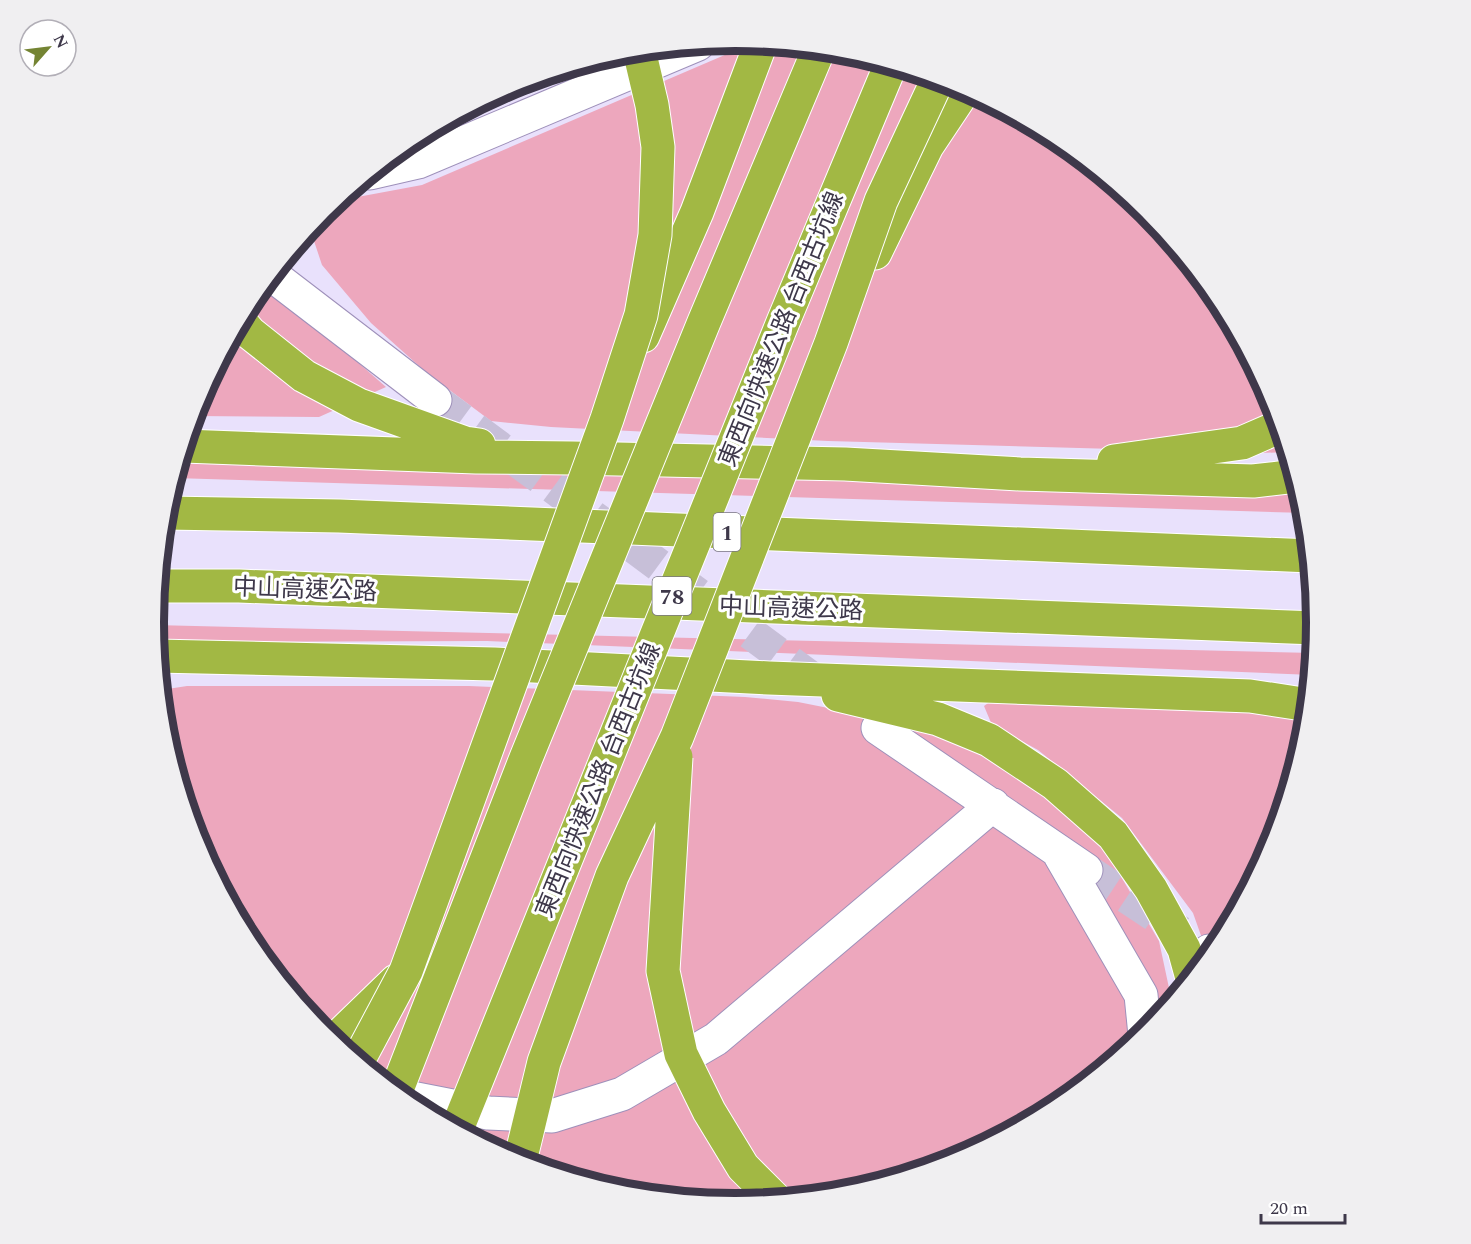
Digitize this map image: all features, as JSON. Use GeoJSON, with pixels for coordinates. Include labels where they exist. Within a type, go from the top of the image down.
{"type":"FeatureCollection","features":[{"type":"Feature","properties":{"kind":"highway"},"geometry":{"type":"LineString","coordinates":[[607,419],[697,212],[759,52]]}},
{"type":"Feature","properties":{"kind":"highway"},"geometry":{"type":"LineString","coordinates":[[399,1083],[530,747],[699,333],[816,57]]}},
{"type":"Feature","properties":{"kind":"highway"},"geometry":{"type":"LineString","coordinates":[[362,1053],[406,971],[607,419],[641,315],[655,235],[658,147],[652,105],[641,59]]}},
{"type":"Feature","properties":{"kind":"highway","name":"東西向快速公路 台西古坑線"},"geometry":{"type":"LineString","coordinates":[[460,1122],[783,322],[888,71]]}},
{"type":"Feature","properties":{"kind":"highway"},"geometry":{"type":"LineString","coordinates":[[522,1152],[544,1062],[608,887],[677,737],[831,343],[881,201],[934,87]]}},
{"type":"Feature","properties":{"kind":"highway"},"geometry":{"type":"LineString","coordinates":[[831,343],[927,146],[959,97]]}},
{"type":"Feature","properties":{"kind":"highway"},"geometry":{"type":"LineString","coordinates":[[246,329],[304,376],[359,405],[465,443],[573,458]]}},
{"type":"Feature","properties":{"kind":"highway"},"geometry":{"type":"LineString","coordinates":[[1020,474],[1242,444],[1273,430]]}},
{"type":"Feature","properties":{"kind":"highway"},"geometry":{"type":"LineString","coordinates":[[192,446],[476,458],[845,464],[1020,474],[1253,481],[1288,477]]}},
{"type":"Feature","properties":{"kind":"highway","name":"1"},"geometry":{"type":"LineString","coordinates":[[175,513],[339,516],[1300,556]]}},
{"type":"Feature","properties":{"kind":"highway","name":"中山高速公路"},"geometry":{"type":"LineString","coordinates":[[166,586],[239,586],[1306,627]]}},
{"type":"Feature","properties":{"kind":"highway"},"geometry":{"type":"LineString","coordinates":[[166,656],[494,664],[769,678],[1250,696],[1301,704]]}},
{"type":"Feature","properties":{"kind":"highway"},"geometry":{"type":"LineString","coordinates":[[167,677],[275,671],[420,676],[494,664]]}},
{"type":"Feature","properties":{"kind":"highway"},"geometry":{"type":"LineString","coordinates":[[769,678],[938,719],[989,740],[1055,784],[1113,835],[1151,890],[1184,949],[1190,969]]}},
{"type":"Feature","properties":{"kind":"highway"},"geometry":{"type":"LineString","coordinates":[[677,737],[663,971],[681,1054],[709,1111],[743,1167],[768,1192]]}},
{"type":"Feature","properties":{"kind":"highway"},"geometry":{"type":"LineString","coordinates":[[341,1034],[406,971]]}},
{"type":"Feature","properties":{"kind":"street"},"geometry":{"type":"LineString","coordinates":[[388,169],[418,162],[672,55]]}},
{"type":"Feature","properties":{"kind":"street"},"geometry":{"type":"LineString","coordinates":[[278,280],[435,400]]}},
{"type":"Feature","properties":{"kind":"street"},"geometry":{"type":"LineString","coordinates":[[878,728],[1086,870]]}},
{"type":"Feature","properties":{"kind":"street"},"geometry":{"type":"LineString","coordinates":[[423,1100],[488,1113],[552,1116],[622,1094],[716,1039],[993,805]]}},
{"type":"Feature","properties":{"kind":"street"},"geometry":{"type":"LineString","coordinates":[[1056,848],[1141,995],[1143,1022]]}},
{"type":"Feature","properties":{"kind":"shaded area"},"geometry":{"type":"Polygon","coordinates":[[[734,51],[810,56],[883,70],[919,81],[954,94],[1021,127],[1083,169],[1139,218],[1189,274],[1230,337],[1263,403],[1280,452],[828,441],[551,427],[491,421],[428,374],[371,323],[322,265],[313,238],[354,198],[422,185],[734,51]]]}},
{"type":"Feature","properties":{"kind":"shaded area"},"geometry":{"type":"Polygon","coordinates":[[[273,288],[386,387],[319,417],[203,416],[223,369],[241,336],[273,288]]]}},
{"type":"Feature","properties":{"kind":"shaded area"},"geometry":{"type":"Polygon","coordinates":[[[187,463],[1291,490],[1296,513],[183,478],[187,463]]]}},
{"type":"Feature","properties":{"kind":"shaded area"},"geometry":{"type":"Polygon","coordinates":[[[164,625],[1305,653],[1304,675],[487,641],[165,642],[164,625]]]}},
{"type":"Feature","properties":{"kind":"shaded area"},"geometry":{"type":"Polygon","coordinates":[[[187,686],[469,686],[745,697],[798,702],[934,729],[1025,780],[1103,846],[1159,941],[1170,992],[1112,1051],[1053,1097],[988,1134],[919,1163],[847,1182],[773,1192],[698,1192],[624,1182],[588,1174],[517,1150],[450,1117],[388,1075],[332,1026],[306,998],[282,970],[261,939],[223,875],[195,806],[184,770],[175,733],[168,689],[187,686]]]}},
{"type":"Feature","properties":{"kind":"shaded area"},"geometry":{"type":"Polygon","coordinates":[[[1002,693],[1299,716],[1263,841],[1230,908],[1205,947],[1193,913],[1122,818],[1038,750],[992,725],[984,706],[1002,693]]]}},
{"type":"Feature","properties":{"kind":"tunnel"},"geometry":{"type":"LineString","coordinates":[[435,400],[825,688]]}},
{"type":"Feature","properties":{"kind":"tunnel"},"geometry":{"type":"LineString","coordinates":[[1086,870],[1180,932]]}}]}
